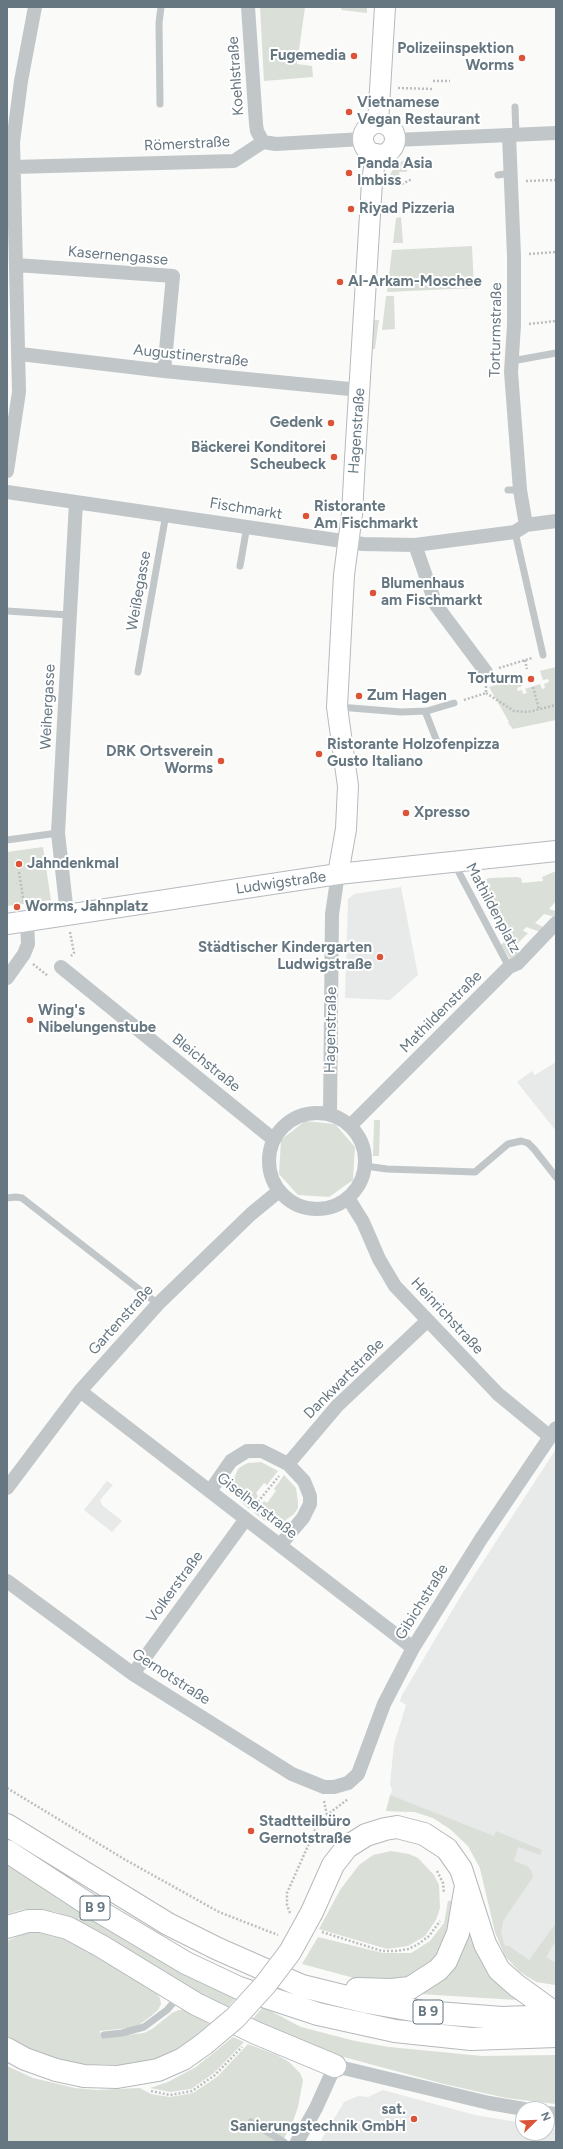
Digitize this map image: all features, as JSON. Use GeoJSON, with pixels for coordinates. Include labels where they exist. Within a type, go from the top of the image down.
{"type":"FeatureCollection","features":[{"type":"Feature","properties":{"kind":"highway","name":"B 9"},"geometry":{"type":"LineString","coordinates":[[7,1825],[168,1924],[218,1949],[302,1986],[367,2002],[424,2012],[502,2018],[556,2015]]}},
{"type":"Feature","properties":{"kind":"highway"},"geometry":{"type":"LineString","coordinates":[[7,2049],[25,2059],[56,2070],[84,2076],[117,2076],[158,2070],[183,2059],[204,2044],[235,2018],[265,1985],[290,1952],[333,1865],[348,1847],[366,1835],[397,1827],[410,1830],[436,1841],[447,1849],[456,1861],[466,1881],[485,1944],[499,1970],[516,1985],[556,2015]]}},
{"type":"Feature","properties":{"kind":"highway","name":"B 9"},"geometry":{"type":"LineString","coordinates":[[7,1851],[97,1910],[186,1963],[239,1988],[318,2014],[395,2032],[471,2039],[556,2036]]}},
{"type":"Feature","properties":{"kind":"highway"},"geometry":{"type":"LineString","coordinates":[[302,1986],[391,1990],[410,1988],[430,1977],[446,1961],[458,1933],[464,1905],[466,1881]]}},
{"type":"Feature","properties":{"kind":"highway"},"geometry":{"type":"LineString","coordinates":[[7,1927],[28,1921],[41,1921],[68,1928],[102,1946],[180,1994],[256,2033],[335,2066]]}},
{"type":"Feature","properties":{"kind":"street"},"geometry":{"type":"LineString","coordinates":[[7,471],[19,392],[20,354],[10,167],[18,104],[36,7]]}},
{"type":"Feature","properties":{"kind":"street","name":"Koehlstraße"},"geometry":{"type":"LineString","coordinates":[[248,7],[256,124],[257,131],[263,142]]}},
{"type":"Feature","properties":{"kind":"street"},"geometry":{"type":"LineString","coordinates":[[378,123],[385,7]]}},
{"type":"Feature","properties":{"kind":"street"},"geometry":{"type":"LineString","coordinates":[[378,123],[385,124],[391,128],[395,134],[395,140],[390,150],[384,154],[376,154],[368,150],[363,139],[368,127],[378,123]]}},
{"type":"Feature","properties":{"kind":"street"},"geometry":{"type":"LineString","coordinates":[[395,140],[556,133]]}},
{"type":"Feature","properties":{"kind":"street","name":"Torturmstraße"},"geometry":{"type":"LineString","coordinates":[[513,135],[507,177],[514,256],[514,325],[512,361],[514,490],[520,528]]}},
{"type":"Feature","properties":{"kind":"street"},"geometry":{"type":"LineString","coordinates":[[263,142],[276,144],[363,139]]}},
{"type":"Feature","properties":{"kind":"street","name":"Römerstraße"},"geometry":{"type":"LineString","coordinates":[[10,167],[234,161],[263,142]]}},
{"type":"Feature","properties":{"kind":"street","name":"Hagenstraße"},"geometry":{"type":"LineString","coordinates":[[330,1114],[332,914],[346,829],[348,786],[337,707],[348,542],[352,514],[372,182],[376,154]]}},
{"type":"Feature","properties":{"kind":"street","name":"Kasernengasse"},"geometry":{"type":"LineString","coordinates":[[16,265],[173,276],[164,371]]}},
{"type":"Feature","properties":{"kind":"street","name":"Augustinerstraße"},"geometry":{"type":"LineString","coordinates":[[20,354],[164,371],[360,390]]}},
{"type":"Feature","properties":{"kind":"street","name":"Fischmarkt"},"geometry":{"type":"LineString","coordinates":[[7,492],[166,514],[363,544],[415,545],[556,521]]}},
{"type":"Feature","properties":{"kind":"street","name":"Weihergasse"},"geometry":{"type":"LineString","coordinates":[[68,914],[58,833],[76,502]]}},
{"type":"Feature","properties":{"kind":"street"},"geometry":{"type":"LineString","coordinates":[[415,545],[436,605],[486,672]]}},
{"type":"Feature","properties":{"kind":"street","name":"Ludwigstraße"},"geometry":{"type":"LineString","coordinates":[[7,924],[338,874],[453,861],[556,852]]}},
{"type":"Feature","properties":{"kind":"street"},"geometry":{"type":"LineString","coordinates":[[7,978],[24,954],[28,944],[27,921]]}},
{"type":"Feature","properties":{"kind":"street","name":"Mathildenstraße"},"geometry":{"type":"LineString","coordinates":[[350,1126],[509,967],[518,963],[556,923]]}},
{"type":"Feature","properties":{"kind":"street","name":"Bleichstraße"},"geometry":{"type":"LineString","coordinates":[[64,964],[273,1139]]}},
{"type":"Feature","properties":{"kind":"street"},"geometry":{"type":"LineString","coordinates":[[319,1112],[330,1114],[350,1126],[362,1145],[365,1166],[362,1178],[356,1189],[348,1198],[335,1206],[320,1209],[304,1208],[290,1202],[278,1191],[268,1166],[269,1152],[273,1139],[288,1122],[297,1116],[319,1112]]}},
{"type":"Feature","properties":{"kind":"street","name":"Gartenstraße"},"geometry":{"type":"LineString","coordinates":[[7,1488],[80,1392],[158,1304],[245,1220],[278,1191]]}},
{"type":"Feature","properties":{"kind":"street","name":"Heinrichstraße"},"geometry":{"type":"LineString","coordinates":[[348,1198],[366,1228],[379,1259],[390,1279],[427,1321],[498,1394],[552,1432]]}},
{"type":"Feature","properties":{"kind":"street","name":"Dankwartstraße"},"geometry":{"type":"LineString","coordinates":[[288,1464],[337,1406],[427,1321]]}},
{"type":"Feature","properties":{"kind":"street","name":"Giselherstraße"},"geometry":{"type":"LineString","coordinates":[[80,1392],[413,1648]]}},
{"type":"Feature","properties":{"kind":"street","name":"Gibichstraße"},"geometry":{"type":"LineString","coordinates":[[358,1774],[384,1704],[413,1648],[552,1432]]}},
{"type":"Feature","properties":{"kind":"street"},"geometry":{"type":"LineString","coordinates":[[210,1491],[231,1462],[247,1451],[262,1451],[288,1464],[304,1481],[310,1496],[310,1504],[303,1518],[280,1545]]}},
{"type":"Feature","properties":{"kind":"street","name":"Volkerstraße"},"geometry":{"type":"LineString","coordinates":[[133,1674],[245,1520]]}},
{"type":"Feature","properties":{"kind":"street","name":"Gernotstraße"},"geometry":{"type":"LineString","coordinates":[[7,1581],[133,1674],[292,1774],[324,1787],[334,1787],[348,1783],[358,1774]]}},
{"type":"Feature","properties":{"kind":"street"},"geometry":{"type":"LineString","coordinates":[[297,2142],[316,2108],[335,2066],[489,2103],[515,2107]]}},
{"type":"Feature","properties":{"kind":"lane"},"geometry":{"type":"LineString","coordinates":[[160,104],[159,23],[161,7]]}},
{"type":"Feature","properties":{"kind":"lane"},"geometry":{"type":"LineString","coordinates":[[513,135],[515,107]]}},
{"type":"Feature","properties":{"kind":"lane"},"geometry":{"type":"LineString","coordinates":[[512,361],[556,353]]}},
{"type":"Feature","properties":{"kind":"lane","name":"Weißegasse"},"geometry":{"type":"LineString","coordinates":[[138,672],[166,514]]}},
{"type":"Feature","properties":{"kind":"lane"},"geometry":{"type":"LineString","coordinates":[[240,566],[247,526]]}},
{"type":"Feature","properties":{"kind":"lane"},"geometry":{"type":"LineString","coordinates":[[520,528],[543,654]]}},
{"type":"Feature","properties":{"kind":"lane"},"geometry":{"type":"LineString","coordinates":[[7,611],[69,615]]}},
{"type":"Feature","properties":{"kind":"lane"},"geometry":{"type":"LineString","coordinates":[[337,707],[401,712],[425,711],[454,703]]}},
{"type":"Feature","properties":{"kind":"lane"},"geometry":{"type":"LineString","coordinates":[[425,711],[438,744]]}},
{"type":"Feature","properties":{"kind":"lane"},"geometry":{"type":"LineString","coordinates":[[7,840],[58,833]]}},
{"type":"Feature","properties":{"kind":"lane","name":"Mathildenplatz"},"geometry":{"type":"LineString","coordinates":[[453,861],[509,967]]}},
{"type":"Feature","properties":{"kind":"lane"},"geometry":{"type":"LineString","coordinates":[[365,1166],[387,1169],[475,1172],[508,1144],[521,1141],[528,1143],[534,1148],[556,1177]]}},
{"type":"Feature","properties":{"kind":"lane"},"geometry":{"type":"LineString","coordinates":[[7,1198],[16,1196],[22,1198],[158,1304]]}},
{"type":"Feature","properties":{"kind":"lane"},"geometry":{"type":"LineString","coordinates":[[104,2035],[122,2033],[144,2027],[167,2010],[180,1994]]}},
{"type":"Feature","properties":{"kind":"lane"},"geometry":{"type":"LineString","coordinates":[[251,2122],[284,2142]]}},
{"type":"Feature","properties":{"kind":"path"},"geometry":{"type":"LineString","coordinates":[[433,81],[450,81]]}},
{"type":"Feature","properties":{"kind":"path"},"geometry":{"type":"LineString","coordinates":[[399,88],[433,89]]}},
{"type":"Feature","properties":{"kind":"path"},"geometry":{"type":"LineString","coordinates":[[507,177],[556,180]]}},
{"type":"Feature","properties":{"kind":"path"},"geometry":{"type":"LineString","coordinates":[[372,182],[400,186],[412,179]]}},
{"type":"Feature","properties":{"kind":"path"},"geometry":{"type":"LineString","coordinates":[[514,256],[556,252]]}},
{"type":"Feature","properties":{"kind":"path"},"geometry":{"type":"LineString","coordinates":[[514,325],[556,321]]}},
{"type":"Feature","properties":{"kind":"path"},"geometry":{"type":"LineString","coordinates":[[486,672],[543,654]]}},
{"type":"Feature","properties":{"kind":"path"},"geometry":{"type":"LineString","coordinates":[[525,660],[527,669]]}},
{"type":"Feature","properties":{"kind":"path"},"geometry":{"type":"LineString","coordinates":[[533,687],[539,709]]}},
{"type":"Feature","properties":{"kind":"path"},"geometry":{"type":"LineString","coordinates":[[454,703],[486,694],[514,711],[521,712],[556,705]]}},
{"type":"Feature","properties":{"kind":"path"},"geometry":{"type":"LineString","coordinates":[[19,872],[24,899]]}},
{"type":"Feature","properties":{"kind":"path"},"geometry":{"type":"LineString","coordinates":[[64,964],[74,953],[68,914]]}},
{"type":"Feature","properties":{"kind":"path"},"geometry":{"type":"LineString","coordinates":[[245,1520],[288,1464]]}},
{"type":"Feature","properties":{"kind":"path"},"geometry":{"type":"LineString","coordinates":[[358,1774],[355,1794],[327,1815],[315,1830],[287,1893],[287,1905],[307,1920],[382,1951],[396,1951],[408,1949],[418,1945],[429,1936],[440,1920]]}},
{"type":"Feature","properties":{"kind":"path"},"geometry":{"type":"LineString","coordinates":[[7,1788],[124,1859],[219,1912],[272,1934],[281,1935]]}},
{"type":"Feature","properties":{"kind":"path"},"geometry":{"type":"LineString","coordinates":[[436,1868],[443,1883],[445,1899]]}},
{"type":"Feature","properties":{"kind":"path"},"geometry":{"type":"LineString","coordinates":[[147,2089],[170,2095],[192,2091],[215,2075],[256,2033]]}},
{"type":"Feature","properties":{"kind":"shaded area"},"geometry":{"type":"Polygon","coordinates":[[[260,7],[305,7],[297,64],[312,66],[313,77],[264,81],[260,7]]]}},
{"type":"Feature","properties":{"kind":"shaded area"},"geometry":{"type":"Polygon","coordinates":[[[342,7],[367,7],[367,13],[341,10],[342,7]]]}},
{"type":"Feature","properties":{"kind":"shaded area"},"geometry":{"type":"Polygon","coordinates":[[[406,159],[407,172],[399,172],[400,179],[392,178],[390,175],[395,165],[406,159]]]}},
{"type":"Feature","properties":{"kind":"shaded area"},"geometry":{"type":"Polygon","coordinates":[[[401,217],[403,243],[393,243],[396,218],[401,217]]]}},
{"type":"Feature","properties":{"kind":"shaded area"},"geometry":{"type":"Polygon","coordinates":[[[472,246],[474,288],[387,292],[392,250],[472,246]]]}},
{"type":"Feature","properties":{"kind":"shaded area"},"geometry":{"type":"Polygon","coordinates":[[[386,296],[394,296],[395,329],[382,330],[386,296]]]}},
{"type":"Feature","properties":{"kind":"shaded area"},"geometry":{"type":"Polygon","coordinates":[[[373,320],[379,320],[375,349],[371,349],[373,320]]]}},
{"type":"Feature","properties":{"kind":"shaded area"},"geometry":{"type":"Polygon","coordinates":[[[556,667],[556,720],[513,729],[508,723],[509,722],[489,687],[520,678],[522,686],[517,688],[518,691],[522,690],[523,694],[527,693],[525,689],[540,684],[542,689],[545,688],[544,684],[549,682],[548,679],[543,680],[540,671],[556,667]]]}},
{"type":"Feature","properties":{"kind":"shaded area"},"geometry":{"type":"Polygon","coordinates":[[[43,847],[51,900],[7,906],[7,852],[43,847]]]}},
{"type":"Feature","properties":{"kind":"shaded area"},"geometry":{"type":"Polygon","coordinates":[[[556,871],[556,901],[549,909],[556,911],[556,916],[544,914],[535,923],[545,928],[541,932],[526,927],[523,931],[528,933],[516,945],[518,955],[510,959],[501,945],[505,941],[470,877],[477,878],[482,887],[486,886],[484,880],[489,878],[517,877],[521,878],[522,883],[543,881],[542,877],[556,871]]]}},
{"type":"Feature","properties":{"kind":"shaded area","name":"Städtischer Kindergarten Ludwigstraße"},"geometry":{"type":"Polygon","coordinates":[[[401,887],[418,975],[390,1000],[345,998],[348,899],[354,894],[401,887]]]}},
{"type":"Feature","properties":{"kind":"shaded area"},"geometry":{"type":"Polygon","coordinates":[[[556,1062],[556,1131],[517,1082],[532,1071],[535,1075],[556,1062]]]}},
{"type":"Feature","properties":{"kind":"shaded area"},"geometry":{"type":"Polygon","coordinates":[[[374,1120],[380,1120],[379,1156],[373,1156],[374,1120]]]}},
{"type":"Feature","properties":{"kind":"shaded area"},"geometry":{"type":"Polygon","coordinates":[[[305,1121],[335,1124],[355,1147],[353,1180],[329,1197],[298,1195],[279,1174],[281,1140],[305,1121]]]}},
{"type":"Feature","properties":{"kind":"shaded area"},"geometry":{"type":"Polygon","coordinates":[[[556,1449],[556,1985],[537,1982],[528,1977],[519,1971],[505,1956],[495,1932],[480,1868],[468,1846],[450,1829],[433,1818],[415,1812],[386,1811],[392,1790],[390,1784],[394,1744],[406,1705],[400,1701],[402,1695],[462,1594],[556,1449]]]}},
{"type":"Feature","properties":{"kind":"shaded area"},"geometry":{"type":"Polygon","coordinates":[[[261,1462],[278,1471],[267,1485],[264,1483],[256,1493],[258,1496],[249,1509],[239,1500],[233,1481],[238,1469],[242,1466],[248,1463],[261,1462]]]}},
{"type":"Feature","properties":{"kind":"shaded area"},"geometry":{"type":"Polygon","coordinates":[[[284,1475],[296,1488],[298,1508],[294,1514],[283,1522],[277,1523],[264,1520],[254,1513],[264,1501],[267,1503],[276,1491],[274,1489],[284,1475]]]}},
{"type":"Feature","properties":{"kind":"shaded area"},"geometry":{"type":"Polygon","coordinates":[[[110,1477],[107,1481],[113,1485],[100,1500],[102,1505],[122,1521],[112,1532],[84,1510],[110,1477]]]}},
{"type":"Feature","properties":{"kind":"shaded area"},"geometry":{"type":"Polygon","coordinates":[[[390,1795],[494,1836],[496,1831],[542,1850],[540,1855],[518,1847],[514,1861],[527,1866],[531,1870],[533,1877],[503,1921],[501,1933],[505,1946],[509,1946],[529,1960],[556,1923],[556,1940],[546,1957],[556,1963],[556,1985],[537,1982],[528,1977],[519,1971],[505,1956],[495,1932],[480,1868],[468,1846],[450,1829],[433,1818],[415,1812],[386,1811],[390,1795]]]}},
{"type":"Feature","properties":{"kind":"shaded area"},"geometry":{"type":"Polygon","coordinates":[[[391,1851],[409,1854],[418,1858],[434,1875],[439,1885],[440,1908],[436,1920],[425,1936],[408,1946],[387,1949],[319,1929],[340,1890],[359,1865],[373,1855],[391,1851]]]}},
{"type":"Feature","properties":{"kind":"shaded area"},"geometry":{"type":"Polygon","coordinates":[[[7,1862],[238,1996],[227,2008],[212,2002],[76,1922],[56,1912],[24,1909],[7,1914],[7,1862]]]}},
{"type":"Feature","properties":{"kind":"shaded area"},"geometry":{"type":"Polygon","coordinates":[[[457,1900],[444,1949],[429,1968],[410,1979],[358,1979],[302,1964],[318,1937],[383,1953],[411,1953],[430,1941],[444,1923],[448,1901],[457,1900]]]}},
{"type":"Feature","properties":{"kind":"shaded area"},"geometry":{"type":"Polygon","coordinates":[[[471,1920],[518,1997],[517,2000],[420,1994],[471,1920]]]}},
{"type":"Feature","properties":{"kind":"shaded area"},"geometry":{"type":"Polygon","coordinates":[[[26,1933],[44,1933],[75,1942],[153,1989],[160,1998],[161,2004],[158,2010],[139,2025],[129,2028],[100,2031],[101,2038],[144,2033],[152,2029],[172,2013],[179,2010],[185,2010],[209,2024],[182,2047],[167,2056],[155,2061],[123,2065],[71,2064],[23,2047],[7,2036],[7,1941],[26,1933]]]}},
{"type":"Feature","properties":{"kind":"shaded area"},"geometry":{"type":"Polygon","coordinates":[[[263,2007],[301,2027],[355,2041],[389,2047],[482,2056],[556,2055],[556,2104],[555,2101],[531,2101],[506,2098],[444,2084],[340,2056],[250,2022],[263,2007]]]}},
{"type":"Feature","properties":{"kind":"shaded area"},"geometry":{"type":"Polygon","coordinates":[[[233,2037],[244,2042],[214,2073],[191,2089],[170,2092],[150,2088],[168,2082],[196,2067],[233,2037]]]}},
{"type":"Feature","properties":{"kind":"shaded area"},"geometry":{"type":"Polygon","coordinates":[[[248,2044],[277,2055],[289,2062],[300,2073],[303,2080],[298,2107],[292,2124],[282,2142],[7,2142],[7,2066],[33,2078],[75,2088],[96,2090],[140,2088],[151,2094],[170,2097],[193,2093],[217,2077],[248,2044]]]}},
{"type":"Feature","properties":{"kind":"shaded area","name":"sat. Sanierungstechnik GmbH"},"geometry":{"type":"Polygon","coordinates":[[[383,2090],[475,2115],[515,2122],[515,2141],[555,2141],[556,2129],[556,2142],[320,2142],[344,2102],[358,2096],[368,2097],[383,2090]]]}},
{"type":"Feature","properties":{"kind":"place","name":"Fugemedia"},"geometry":{"type":"Point","coordinates":[354,56]}},
{"type":"Feature","properties":{"kind":"place","name":"Polizeiinspektion Worms"},"geometry":{"type":"Point","coordinates":[522,58]}},
{"type":"Feature","properties":{"kind":"place","name":"Vietnamese Vegan Restaurant"},"geometry":{"type":"Point","coordinates":[349,112]}},
{"type":"Feature","properties":{"kind":"place","name":"Panda Asia Imbiss"},"geometry":{"type":"Point","coordinates":[349,173]}},
{"type":"Feature","properties":{"kind":"place","name":"Riyad Pizzeria"},"geometry":{"type":"Point","coordinates":[351,209]}},
{"type":"Feature","properties":{"kind":"place","name":"Al-Arkam-Moschee"},"geometry":{"type":"Point","coordinates":[340,282]}},
{"type":"Feature","properties":{"kind":"place","name":"Gedenk"},"geometry":{"type":"Point","coordinates":[331,423]}},
{"type":"Feature","properties":{"kind":"place","name":"Bäckerei Konditorei Scheubeck"},"geometry":{"type":"Point","coordinates":[334,457]}},
{"type":"Feature","properties":{"kind":"place","name":"Ristorante Am Fischmarkt"},"geometry":{"type":"Point","coordinates":[306,516]}},
{"type":"Feature","properties":{"kind":"place","name":"Blumenhaus am Fischmarkt"},"geometry":{"type":"Point","coordinates":[373,593]}},
{"type":"Feature","properties":{"kind":"place","name":"Torturm"},"geometry":{"type":"Point","coordinates":[531,679]}},
{"type":"Feature","properties":{"kind":"place","name":"Zum Hagen"},"geometry":{"type":"Point","coordinates":[359,696]}},
{"type":"Feature","properties":{"kind":"place","name":"Ristorante Holzofenpizza Gusto Italiano"},"geometry":{"type":"Point","coordinates":[319,754]}},
{"type":"Feature","properties":{"kind":"place","name":"DRK Ortsverein Worms"},"geometry":{"type":"Point","coordinates":[221,761]}},
{"type":"Feature","properties":{"kind":"place","name":"Xpresso"},"geometry":{"type":"Point","coordinates":[406,813]}},
{"type":"Feature","properties":{"kind":"place","name":"Jahndenkmal"},"geometry":{"type":"Point","coordinates":[19,864]}},
{"type":"Feature","properties":{"kind":"place","name":"Worms, Jahnplatz"},"geometry":{"type":"Point","coordinates":[17,907]}},
{"type":"Feature","properties":{"kind":"place","name":"Städtischer Kindergarten Ludwigstraße"},"geometry":{"type":"Point","coordinates":[380,957]}},
{"type":"Feature","properties":{"kind":"place","name":"Wing's Nibelungenstube"},"geometry":{"type":"Point","coordinates":[30,1020]}},
{"type":"Feature","properties":{"kind":"place","name":"Stadtteilbüro Gernotstraße"},"geometry":{"type":"Point","coordinates":[251,1831]}},
{"type":"Feature","properties":{"kind":"place","name":"sat. Sanierungstechnik GmbH"},"geometry":{"type":"Point","coordinates":[414,2119]}}]}
